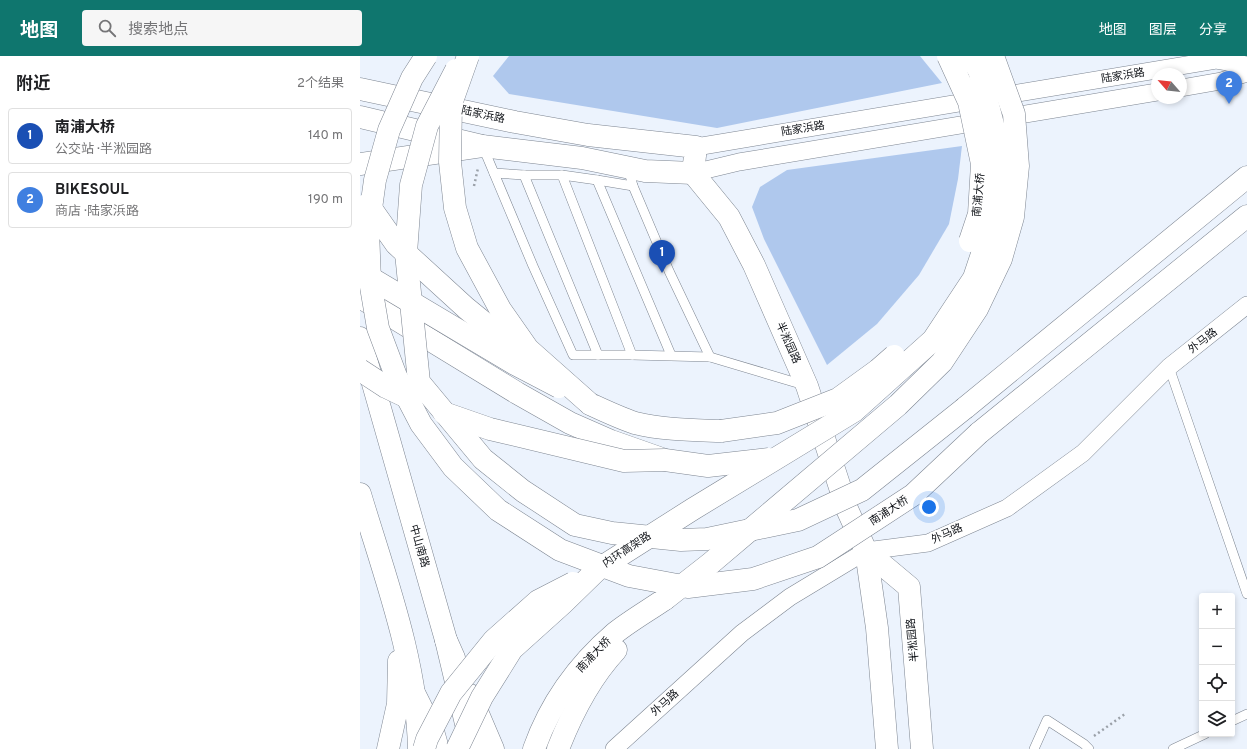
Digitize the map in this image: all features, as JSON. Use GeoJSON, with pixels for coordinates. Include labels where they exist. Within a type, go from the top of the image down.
{"type":"FeatureCollection","features":[{"type":"Feature","properties":{"kind":"main road","name":"南浦大桥"},"geometry":{"type":"LineString","coordinates":[[426,56],[412,78],[389,130],[375,180],[368,230],[370,281],[378,328],[396,376],[421,424],[453,467],[498,510],[560,550],[629,576],[688,587],[753,579],[818,557],[913,495],[979,433],[1247,216]]}},
{"type":"Feature","properties":{"kind":"main road","name":"南浦大桥"},"geometry":{"type":"LineString","coordinates":[[468,56],[456,70],[427,126],[411,185],[406,253],[419,382],[483,459],[524,491],[575,525],[612,533],[681,540],[707,539],[798,520],[862,490],[965,408],[1247,177]]}},
{"type":"Feature","properties":{"kind":"main road","name":"南浦大桥"},"geometry":{"type":"LineString","coordinates":[[468,56],[451,104],[450,162],[455,208],[467,248],[500,309],[528,349],[590,404],[636,423],[670,429],[721,431],[777,423],[838,399],[878,370],[924,330],[959,274],[980,214],[982,164],[969,102],[948,56]]}},
{"type":"Feature","properties":{"kind":"main road","name":"南浦大桥"},"geometry":{"type":"LineString","coordinates":[[854,411],[933,340],[974,278],[998,206],[998,148],[978,70],[969,56]]}},
{"type":"Feature","properties":{"kind":"main road","name":"南浦大桥"},"geometry":{"type":"LineString","coordinates":[[534,749],[548,715],[578,670],[616,633],[665,599],[710,563],[898,406],[942,362],[977,309],[1001,259],[1013,217],[1018,166],[1014,114],[993,56]]}},
{"type":"Feature","properties":{"kind":"main road","name":"陆家浜路"},"geometry":{"type":"LineString","coordinates":[[360,89],[522,124],[588,135],[696,147]]}},
{"type":"Feature","properties":{"kind":"main road","name":"陆家浜路"},"geometry":{"type":"LineString","coordinates":[[360,117],[482,146],[582,158],[630,177],[646,171],[693,172]]}},
{"type":"Feature","properties":{"kind":"main road"},"geometry":{"type":"LineString","coordinates":[[360,164],[482,146]]}},
{"type":"Feature","properties":{"kind":"main road"},"geometry":{"type":"LineString","coordinates":[[693,172],[696,147]]}},
{"type":"Feature","properties":{"kind":"main road","name":"半淞园路"},"geometry":{"type":"LineString","coordinates":[[693,172],[729,217],[754,265],[807,386],[847,508],[866,551],[877,628],[887,749]]}},
{"type":"Feature","properties":{"kind":"main road"},"geometry":{"type":"LineString","coordinates":[[360,193],[396,244],[466,308],[515,350],[590,404]]}},
{"type":"Feature","properties":{"kind":"main road"},"geometry":{"type":"LineString","coordinates":[[360,272],[515,364],[590,404]]}},
{"type":"Feature","properties":{"kind":"main road"},"geometry":{"type":"LineString","coordinates":[[360,297],[517,393],[570,422],[611,440],[665,460]]}},
{"type":"Feature","properties":{"kind":"main road","name":"中山南路"},"geometry":{"type":"LineString","coordinates":[[360,338],[446,640],[493,749]]}},
{"type":"Feature","properties":{"kind":"main road"},"geometry":{"type":"LineString","coordinates":[[360,370],[386,387],[429,408],[490,429],[624,461],[665,460],[708,466],[769,459],[849,432],[898,406]]}},
{"type":"Feature","properties":{"kind":"main road","name":"内环高架路"},"geometry":{"type":"LineString","coordinates":[[457,749],[482,697],[512,649],[597,570],[692,509],[854,411]]}},
{"type":"Feature","properties":{"kind":"main road"},"geometry":{"type":"LineString","coordinates":[[360,494],[408,661],[415,695],[419,749]]}},
{"type":"Feature","properties":{"kind":"main road","name":"半淞园路"},"geometry":{"type":"LineString","coordinates":[[866,551],[909,587],[922,749]]}},
{"type":"Feature","properties":{"kind":"main road"},"geometry":{"type":"LineString","coordinates":[[424,749],[427,739],[451,693],[494,640],[538,601],[597,570]]}},
{"type":"Feature","properties":{"kind":"main road"},"geometry":{"type":"LineString","coordinates":[[558,749],[569,722],[587,688],[605,661],[665,599]]}},
{"type":"Feature","properties":{"kind":"main road"},"geometry":{"type":"LineString","coordinates":[[388,749],[398,704],[399,673],[397,620]]}},
{"type":"Feature","properties":{"kind":"main road"},"geometry":{"type":"LineString","coordinates":[[446,640],[472,749]]}},
{"type":"Feature","properties":{"kind":"main road"},"geometry":{"type":"LineString","coordinates":[[415,695],[433,731],[438,749]]}},
{"type":"Feature","properties":{"kind":"street","name":"陆家浜路"},"geometry":{"type":"LineString","coordinates":[[696,147],[1216,60],[1247,65]]}},
{"type":"Feature","properties":{"kind":"street"},"geometry":{"type":"LineString","coordinates":[[1187,87],[1220,81],[1247,73]]}},
{"type":"Feature","properties":{"kind":"street","name":"陆家浜路"},"geometry":{"type":"LineString","coordinates":[[693,172],[747,161],[1151,93]]}},
{"type":"Feature","properties":{"kind":"street","name":"外马路"},"geometry":{"type":"LineString","coordinates":[[614,749],[742,633],[790,596],[866,551],[928,543],[1007,508],[1083,453],[1169,367],[1247,306]]}},
{"type":"Feature","properties":{"kind":"lane"},"geometry":{"type":"LineString","coordinates":[[482,146],[573,355],[671,355],[710,357],[807,386]]}},
{"type":"Feature","properties":{"kind":"lane"},"geometry":{"type":"LineString","coordinates":[[494,173],[562,176],[596,180],[630,177],[669,271],[710,357]]}},
{"type":"Feature","properties":{"kind":"lane"},"geometry":{"type":"LineString","coordinates":[[524,175],[598,354]]}},
{"type":"Feature","properties":{"kind":"lane"},"geometry":{"type":"LineString","coordinates":[[562,176],[632,355]]}},
{"type":"Feature","properties":{"kind":"lane"},"geometry":{"type":"LineString","coordinates":[[596,180],[671,355]]}},
{"type":"Feature","properties":{"kind":"lane"},"geometry":{"type":"LineString","coordinates":[[1169,367],[1247,594]]}},
{"type":"Feature","properties":{"kind":"lane"},"geometry":{"type":"LineString","coordinates":[[1235,720],[1247,714]]}},
{"type":"Feature","properties":{"kind":"lane"},"geometry":{"type":"LineString","coordinates":[[1034,749],[1047,720],[1086,746]]}},
{"type":"Feature","properties":{"kind":"lane"},"geometry":{"type":"LineString","coordinates":[[1173,749],[1199,737]]}},
{"type":"Feature","properties":{"kind":"path"},"geometry":{"type":"LineString","coordinates":[[1086,746],[1125,714]]}},
{"type":"Feature","properties":{"kind":"shaded area"},"geometry":{"type":"Polygon","coordinates":[[[509,56],[920,56],[942,83],[717,128],[509,94],[493,76],[509,56]]]}},
{"type":"Feature","properties":{"kind":"shaded area"},"geometry":{"type":"Polygon","coordinates":[[[962,146],[958,179],[949,224],[919,275],[877,324],[827,365],[764,239],[752,207],[760,187],[787,170],[962,146]]]}},
{"type":"Feature","properties":{"kind":"place","name":"BIKESOUL"},"geometry":{"type":"Point","coordinates":[1229,104]}},
{"type":"Feature","properties":{"kind":"place","name":"南浦大桥"},"geometry":{"type":"Point","coordinates":[662,273]}}]}
